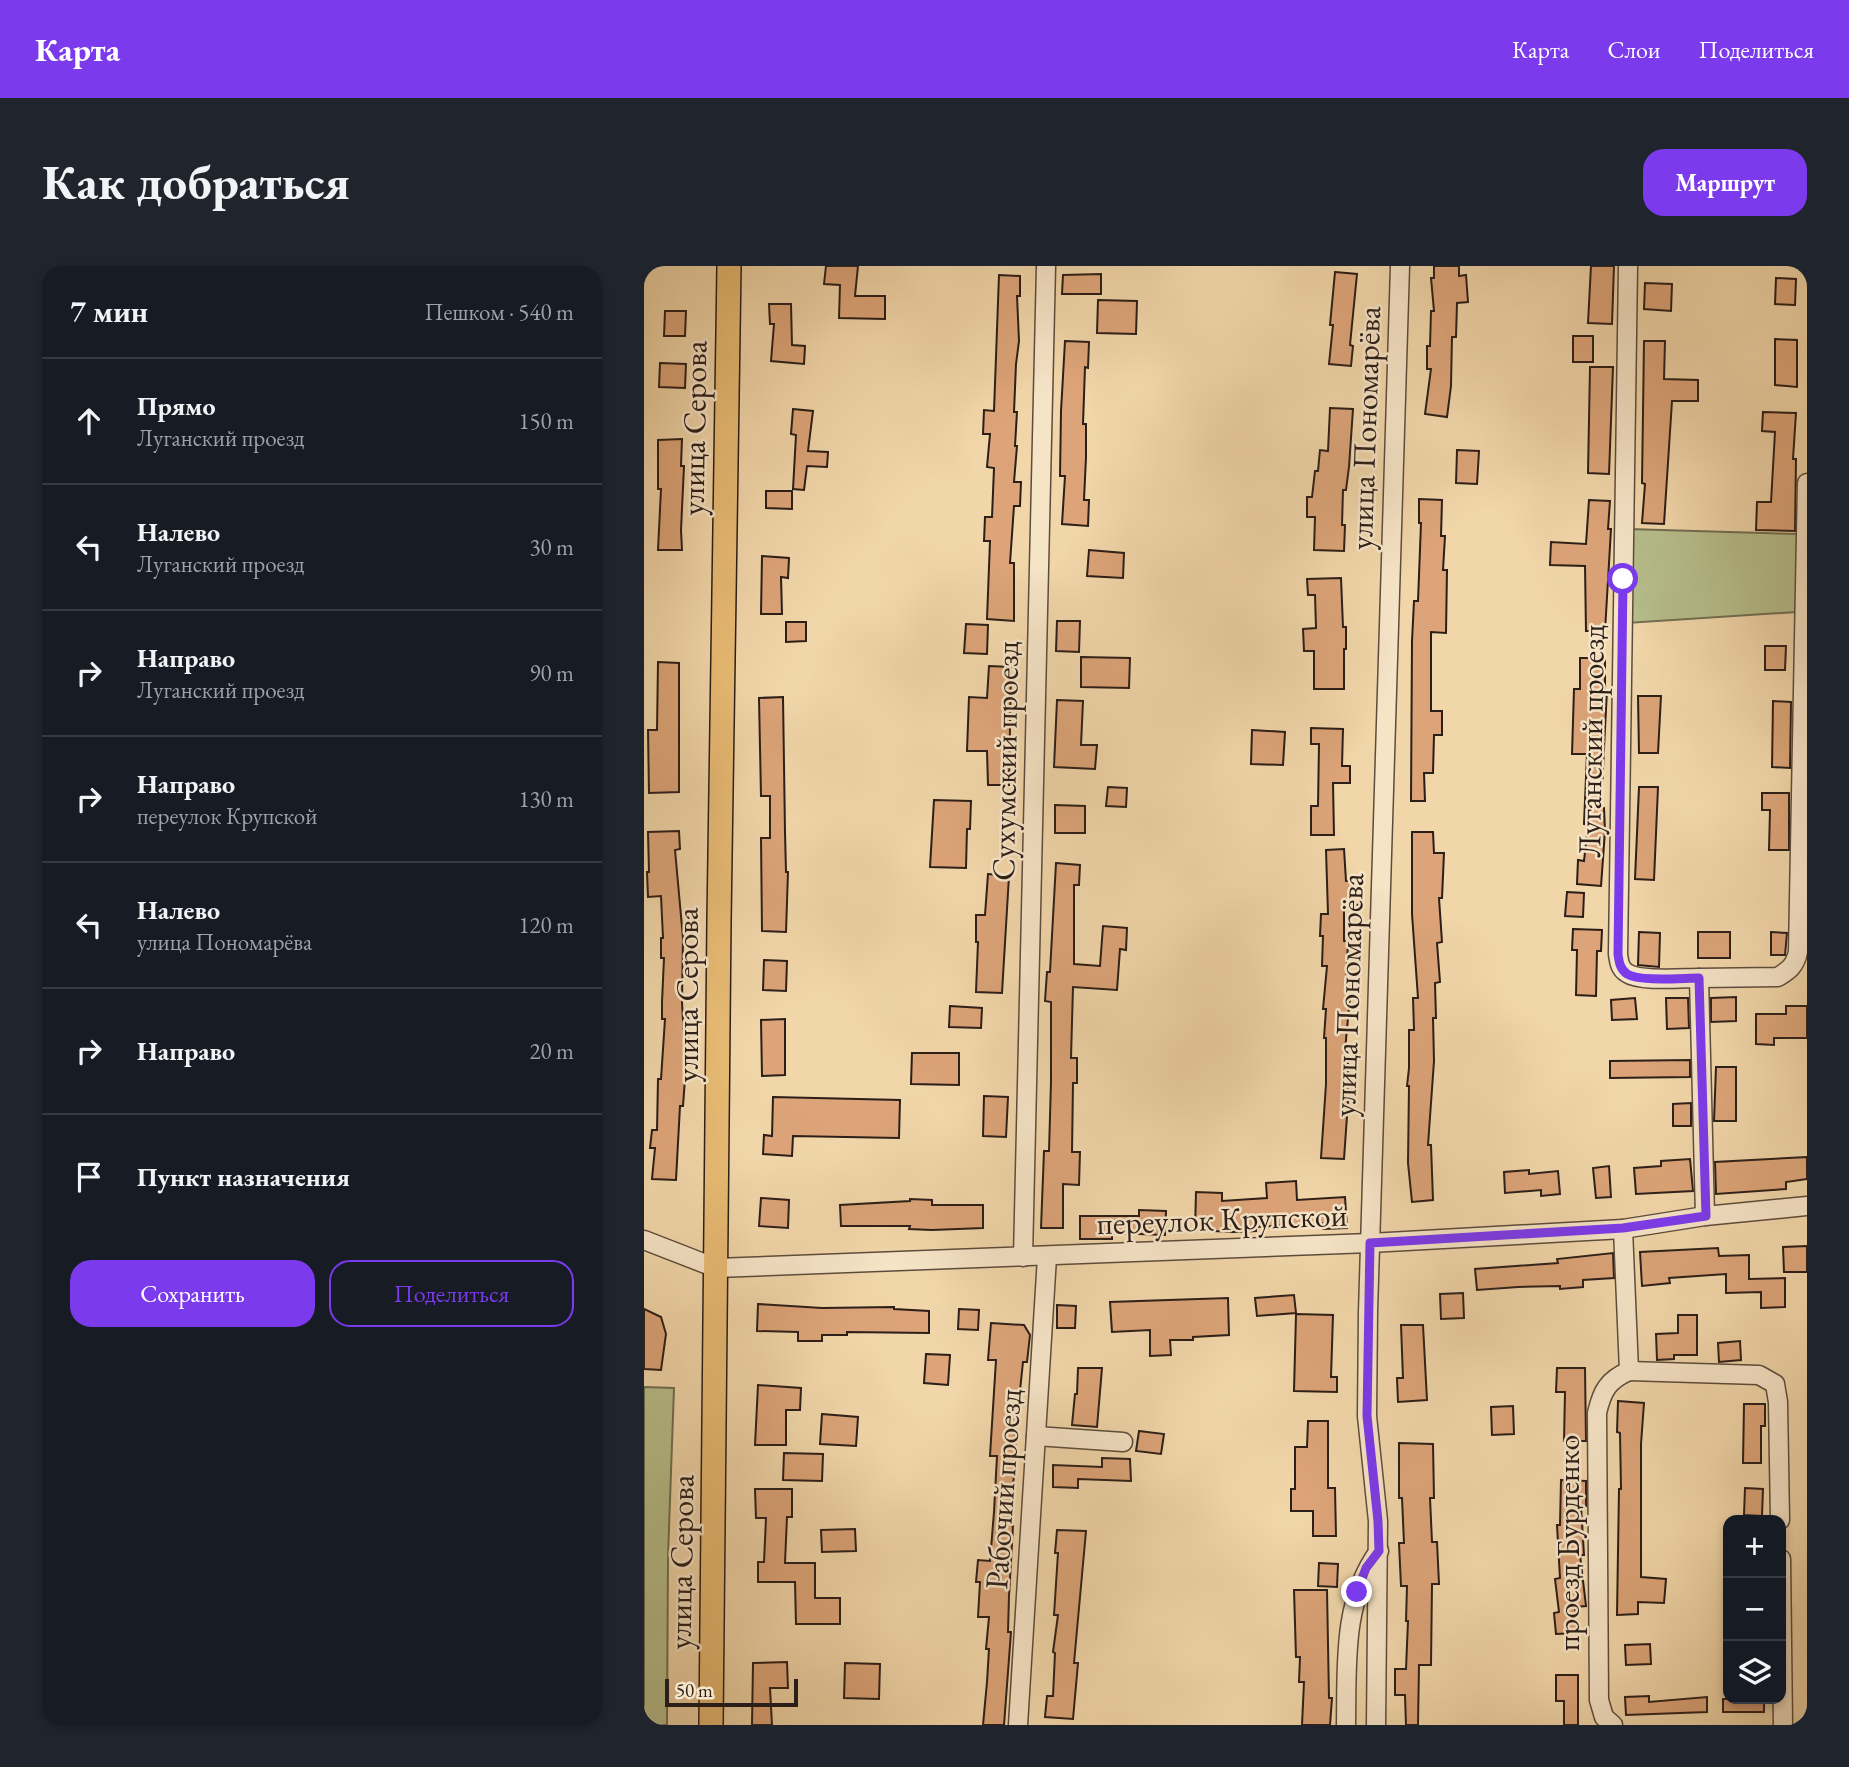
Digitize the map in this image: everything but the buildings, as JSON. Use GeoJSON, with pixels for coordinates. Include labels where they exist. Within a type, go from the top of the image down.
{"type":"FeatureCollection","features":[{"type":"Feature","properties":{"kind":"main road","name":"улица Серова"},"geometry":{"type":"LineString","coordinates":[[711,1725],[729,266]]}},
{"type":"Feature","properties":{"kind":"street","name":"Сухумский проезд"},"geometry":{"type":"LineString","coordinates":[[1023,1257],[1046,266]]}},
{"type":"Feature","properties":{"kind":"street","name":"улица Пономарёва"},"geometry":{"type":"LineString","coordinates":[[1376,1725],[1379,1551],[1367,1416],[1400,266]]}},
{"type":"Feature","properties":{"kind":"street","name":"Луганский проезд"},"geometry":{"type":"LineString","coordinates":[[1628,266],[1618,954],[1620,967],[1628,975],[1638,978],[1777,977],[1796,963],[1807,483]]}},
{"type":"Feature","properties":{"kind":"street"},"geometry":{"type":"LineString","coordinates":[[1699,978],[1706,1216]]}},
{"type":"Feature","properties":{"kind":"street","name":"переулок Крупской"},"geometry":{"type":"LineString","coordinates":[[644,1240],[716,1268],[1370,1243],[1623,1228],[1807,1206]]}},
{"type":"Feature","properties":{"kind":"street"},"geometry":{"type":"LineString","coordinates":[[1623,1228],[1629,1371],[1759,1375],[1775,1384],[1778,1402],[1780,1515]]}},
{"type":"Feature","properties":{"kind":"street","name":"Рабочий проезд"},"geometry":{"type":"LineString","coordinates":[[1018,1725],[1047,1257]]}},
{"type":"Feature","properties":{"kind":"street","name":"проезд Бурденко"},"geometry":{"type":"LineString","coordinates":[[1613,1725],[1604,1717],[1599,1700],[1597,1413],[1601,1394],[1616,1377],[1629,1371]]}},
{"type":"Feature","properties":{"kind":"street"},"geometry":{"type":"LineString","coordinates":[[1036,1436],[1123,1442]]}},
{"type":"Feature","properties":{"kind":"street"},"geometry":{"type":"LineString","coordinates":[[1346,1725],[1348,1644],[1357,1592],[1366,1568],[1379,1551]]}},
{"type":"Feature","properties":{"kind":"street"},"geometry":{"type":"LineString","coordinates":[[1781,1578],[1783,1725]]}},
{"type":"Feature","properties":{"kind":"green space"},"geometry":{"type":"Polygon","coordinates":[[[1628,529],[1797,534],[1797,612],[1627,623],[1628,529]]]}},
{"type":"Feature","properties":{"kind":"green space"},"geometry":{"type":"Polygon","coordinates":[[[644,1387],[674,1388],[668,1556],[667,1725],[644,1725],[644,1387]]]}},
{"type":"Feature","properties":{"kind":"route"},"geometry":{"type":"LineString","coordinates":[[1357,1592],[1366,1568],[1379,1551],[1367,1416],[1370,1243],[1623,1228],[1706,1216],[1699,978],[1638,978],[1628,975],[1620,967],[1618,954],[1623,579]]}}]}
